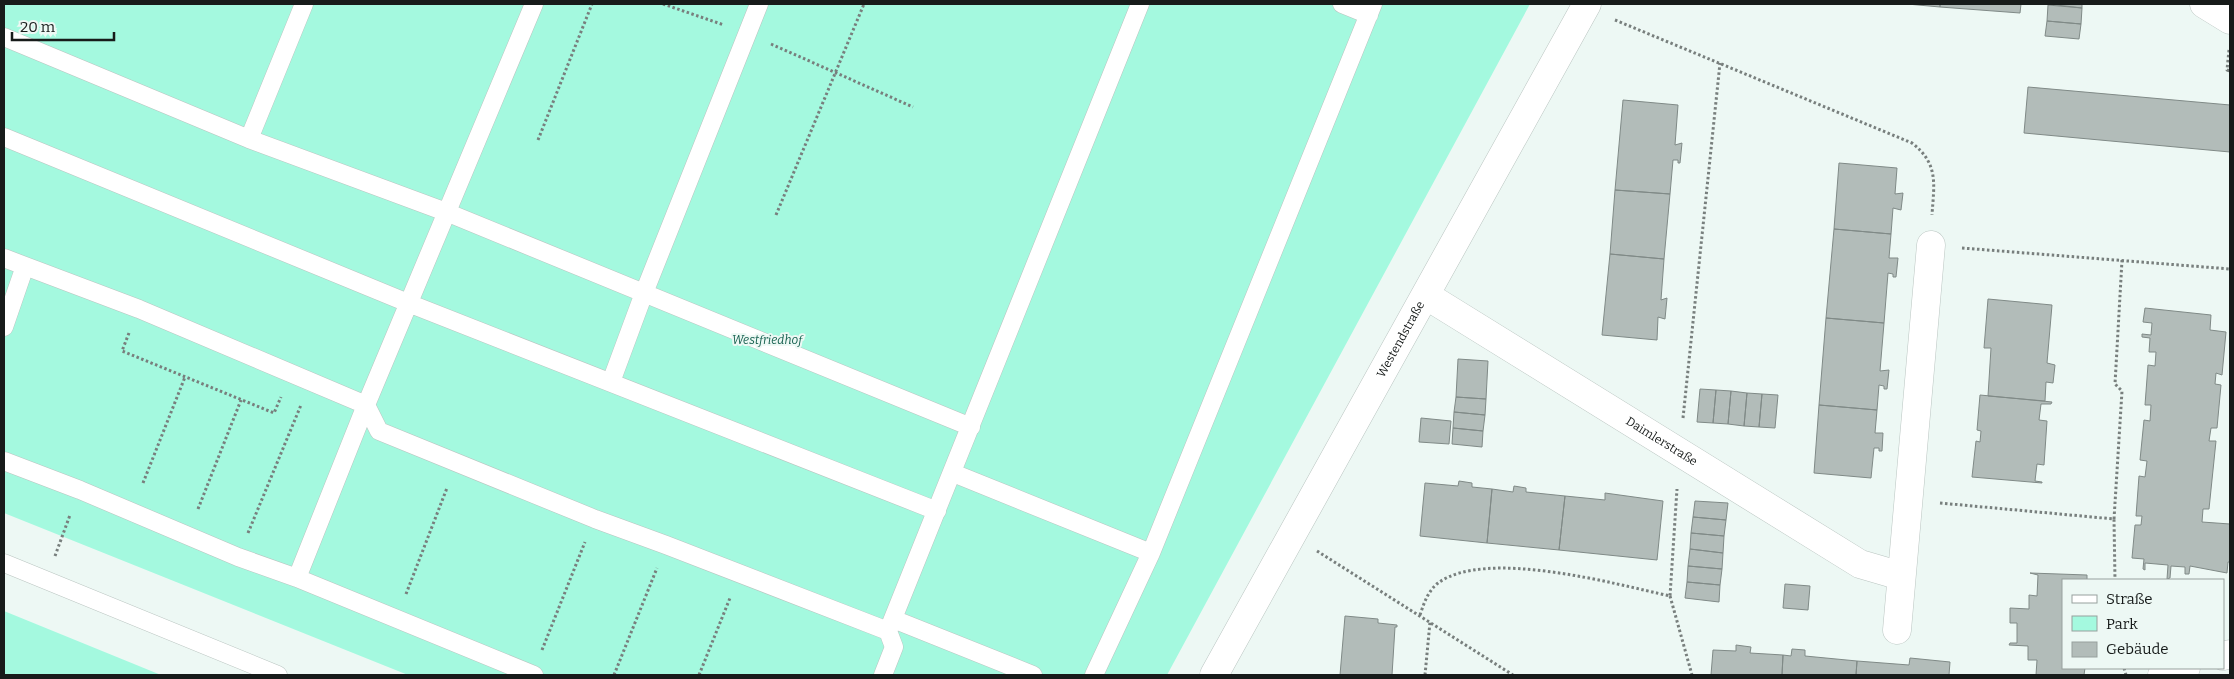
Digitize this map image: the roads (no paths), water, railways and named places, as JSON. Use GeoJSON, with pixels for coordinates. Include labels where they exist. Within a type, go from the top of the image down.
{"type":"FeatureCollection","features":[{"type":"Feature","properties":{"kind":"street"},"geometry":{"type":"LineString","coordinates":[[2204,4],[2230,20]]}},
{"type":"Feature","properties":{"kind":"street","name":"Westendstraße"},"geometry":{"type":"LineString","coordinates":[[1214,675],[1586,6]]}},
{"type":"Feature","properties":{"kind":"street"},"geometry":{"type":"LineString","coordinates":[[1897,630],[1931,245]]}},
{"type":"Feature","properties":{"kind":"street","name":"Daimlerstraße"},"geometry":{"type":"LineString","coordinates":[[1426,296],[1860,564],[1901,576]]}},
{"type":"Feature","properties":{"kind":"street"},"geometry":{"type":"LineString","coordinates":[[2162,675],[2183,669]]}},
{"type":"Feature","properties":{"kind":"lane"},"geometry":{"type":"LineString","coordinates":[[248,139],[304,4]]}},
{"type":"Feature","properties":{"kind":"lane"},"geometry":{"type":"LineString","coordinates":[[297,578],[408,303],[534,4]]}},
{"type":"Feature","properties":{"kind":"lane"},"geometry":{"type":"LineString","coordinates":[[610,382],[759,4]]}},
{"type":"Feature","properties":{"kind":"lane"},"geometry":{"type":"LineString","coordinates":[[883,675],[894,648],[891,625],[1140,4]]}},
{"type":"Feature","properties":{"kind":"lane"},"geometry":{"type":"LineString","coordinates":[[1094,675],[1151,553],[1371,9],[1342,4]]}},
{"type":"Feature","properties":{"kind":"lane"},"geometry":{"type":"LineString","coordinates":[[4,37],[248,139],[446,212],[972,427]]}},
{"type":"Feature","properties":{"kind":"lane"},"geometry":{"type":"LineString","coordinates":[[4,137],[408,303],[937,511]]}},
{"type":"Feature","properties":{"kind":"lane"},"geometry":{"type":"LineString","coordinates":[[4,258],[139,309],[366,405],[379,431],[595,519],[666,544],[740,574],[1033,675]]}},
{"type":"Feature","properties":{"kind":"lane"},"geometry":{"type":"LineString","coordinates":[[4,327],[25,266]]}},
{"type":"Feature","properties":{"kind":"lane"},"geometry":{"type":"LineString","coordinates":[[4,461],[80,490],[238,557],[297,578],[533,675]]}},
{"type":"Feature","properties":{"kind":"lane"},"geometry":{"type":"LineString","coordinates":[[953,473],[1151,553]]}},
{"type":"Feature","properties":{"kind":"lane"},"geometry":{"type":"LineString","coordinates":[[4,563],[278,675]]}},
{"type":"Feature","properties":{"kind":"park label","name":"Westfriedhof"},"geometry":{"type":"Point","coordinates":[767,340]}}]}
